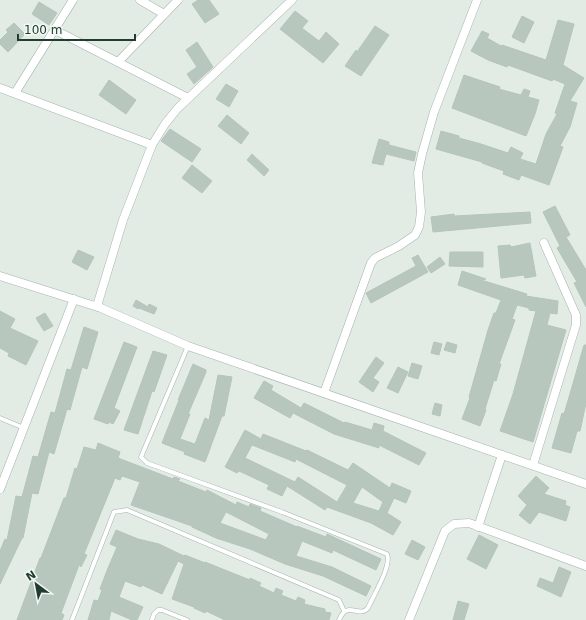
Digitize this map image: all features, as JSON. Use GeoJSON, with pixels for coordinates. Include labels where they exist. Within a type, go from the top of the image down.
{"type":"FeatureCollection","features":[{"type":"Feature","properties":{"kind":"street"},"geometry":{"type":"LineString","coordinates":[[15,93],[73,0]]}},
{"type":"Feature","properties":{"kind":"street"},"geometry":{"type":"LineString","coordinates":[[140,0],[164,14]]}},
{"type":"Feature","properties":{"kind":"street"},"geometry":{"type":"LineString","coordinates":[[118,62],[178,0]]}},
{"type":"Feature","properties":{"kind":"street"},"geometry":{"type":"LineString","coordinates":[[97,306],[123,220],[152,145],[165,124],[188,98],[292,0]]}},
{"type":"Feature","properties":{"kind":"street"},"geometry":{"type":"LineString","coordinates":[[324,393],[371,263],[375,258],[399,246],[414,235],[420,227],[421,212],[418,173],[422,154],[434,112],[477,0]]}},
{"type":"Feature","properties":{"kind":"street"},"geometry":{"type":"LineString","coordinates":[[54,30],[188,98]]}},
{"type":"Feature","properties":{"kind":"street"},"geometry":{"type":"LineString","coordinates":[[0,88],[152,145]]}},
{"type":"Feature","properties":{"kind":"street"},"geometry":{"type":"LineString","coordinates":[[533,465],[576,325],[576,316],[544,243]]}},
{"type":"Feature","properties":{"kind":"street"},"geometry":{"type":"LineString","coordinates":[[0,276],[97,306],[188,346],[586,484]]}},
{"type":"Feature","properties":{"kind":"street"},"geometry":{"type":"LineString","coordinates":[[0,489],[74,299]]}},
{"type":"Feature","properties":{"kind":"street"},"geometry":{"type":"LineString","coordinates":[[478,527],[502,455]]}},
{"type":"Feature","properties":{"kind":"street"},"geometry":{"type":"LineString","coordinates":[[409,620],[445,531],[454,524],[469,523],[586,566]]}},
{"type":"Feature","properties":{"kind":"lane"},"geometry":{"type":"LineString","coordinates":[[188,346],[141,457],[147,463],[282,512],[387,554],[387,566],[368,608],[365,611],[359,612],[350,609],[344,611],[339,620]]}},
{"type":"Feature","properties":{"kind":"lane"},"geometry":{"type":"LineString","coordinates":[[0,418],[24,428]]}},
{"type":"Feature","properties":{"kind":"lane"},"geometry":{"type":"LineString","coordinates":[[72,620],[114,512],[127,510],[339,600],[344,611]]}},
{"type":"Feature","properties":{"kind":"lane"},"geometry":{"type":"LineString","coordinates":[[152,620],[154,614],[158,610],[162,610],[187,620]]}},
{"type":"Feature","properties":{"kind":"building"},"geometry":{"type":"Polygon","coordinates":[[[198,0],[209,0],[219,14],[205,23],[192,4],[198,0]]]}},
{"type":"Feature","properties":{"kind":"building"},"geometry":{"type":"Polygon","coordinates":[[[39,2],[57,13],[49,25],[32,14],[39,2]]]}},
{"type":"Feature","properties":{"kind":"building"},"geometry":{"type":"Polygon","coordinates":[[[295,11],[308,21],[302,28],[319,41],[326,32],[339,44],[323,63],[280,29],[295,11]]]}},
{"type":"Feature","properties":{"kind":"building"},"geometry":{"type":"Polygon","coordinates":[[[522,16],[534,22],[524,43],[512,37],[522,16]]]}},
{"type":"Feature","properties":{"kind":"building"},"geometry":{"type":"Polygon","coordinates":[[[558,20],[574,24],[563,65],[584,78],[570,101],[577,103],[570,127],[560,146],[563,147],[549,185],[521,175],[519,180],[503,174],[504,171],[482,162],[436,149],[441,131],[508,153],[511,147],[523,153],[520,159],[536,164],[546,134],[557,114],[555,113],[565,84],[553,79],[552,81],[508,65],[507,67],[488,60],[471,51],[482,31],[489,34],[487,38],[501,46],[502,45],[546,60],[558,20]]]}},
{"type":"Feature","properties":{"kind":"building"},"geometry":{"type":"Polygon","coordinates":[[[14,23],[25,34],[8,52],[0,44],[0,40],[8,32],[6,30],[14,23]]]}},
{"type":"Feature","properties":{"kind":"building"},"geometry":{"type":"Polygon","coordinates":[[[375,26],[389,35],[361,76],[345,66],[375,26]]]}},
{"type":"Feature","properties":{"kind":"building"},"geometry":{"type":"Polygon","coordinates":[[[197,42],[213,67],[194,84],[187,74],[197,67],[186,50],[197,42]]]}},
{"type":"Feature","properties":{"kind":"building"},"geometry":{"type":"Polygon","coordinates":[[[464,75],[500,87],[499,89],[521,95],[524,89],[530,91],[528,97],[539,100],[526,136],[452,108],[464,75]]]}},
{"type":"Feature","properties":{"kind":"building"},"geometry":{"type":"Polygon","coordinates":[[[109,80],[136,100],[126,114],[99,95],[109,80]]]}},
{"type":"Feature","properties":{"kind":"building"},"geometry":{"type":"Polygon","coordinates":[[[226,84],[238,91],[229,107],[216,99],[226,84]]]}},
{"type":"Feature","properties":{"kind":"building"},"geometry":{"type":"Polygon","coordinates":[[[227,115],[249,133],[241,144],[218,126],[227,115]]]}},
{"type":"Feature","properties":{"kind":"building"},"geometry":{"type":"Polygon","coordinates":[[[170,129],[201,149],[192,162],[161,141],[170,129]]]}},
{"type":"Feature","properties":{"kind":"building"},"geometry":{"type":"Polygon","coordinates":[[[379,139],[389,142],[389,145],[416,152],[414,161],[386,154],[383,165],[372,163],[379,139]]]}},
{"type":"Feature","properties":{"kind":"building"},"geometry":{"type":"Polygon","coordinates":[[[252,154],[269,170],[264,176],[247,160],[252,154]]]}},
{"type":"Feature","properties":{"kind":"building"},"geometry":{"type":"Polygon","coordinates":[[[192,165],[212,181],[202,193],[182,178],[192,165]]]}},
{"type":"Feature","properties":{"kind":"building"},"geometry":{"type":"Polygon","coordinates":[[[555,206],[570,235],[566,237],[586,270],[586,307],[574,283],[577,282],[557,248],[560,246],[543,212],[555,206]]]}},
{"type":"Feature","properties":{"kind":"building"},"geometry":{"type":"Polygon","coordinates":[[[530,212],[531,223],[433,232],[431,217],[454,214],[454,216],[530,212]]]}},
{"type":"Feature","properties":{"kind":"building"},"geometry":{"type":"Polygon","coordinates":[[[530,243],[536,276],[525,278],[524,275],[501,278],[498,246],[510,245],[511,247],[530,243]]]}},
{"type":"Feature","properties":{"kind":"building"},"geometry":{"type":"Polygon","coordinates":[[[78,250],[94,257],[87,270],[72,262],[78,250]]]}},
{"type":"Feature","properties":{"kind":"building"},"geometry":{"type":"Polygon","coordinates":[[[450,252],[483,252],[483,267],[449,266],[450,252]]]}},
{"type":"Feature","properties":{"kind":"building"},"geometry":{"type":"Polygon","coordinates":[[[418,255],[428,272],[371,303],[366,293],[416,266],[412,258],[418,255]]]}},
{"type":"Feature","properties":{"kind":"building"},"geometry":{"type":"Polygon","coordinates":[[[440,257],[445,264],[431,273],[427,267],[440,257]]]}},
{"type":"Feature","properties":{"kind":"building"},"geometry":{"type":"Polygon","coordinates":[[[462,271],[486,279],[481,280],[527,294],[526,296],[558,301],[557,314],[550,313],[547,325],[566,330],[533,442],[500,431],[513,394],[536,311],[529,310],[529,308],[517,305],[512,319],[515,320],[499,364],[501,364],[496,381],[494,380],[480,426],[462,419],[470,398],[469,397],[488,330],[494,313],[496,313],[501,300],[458,285],[462,271]]]}},
{"type":"Feature","properties":{"kind":"building"},"geometry":{"type":"Polygon","coordinates":[[[136,300],[148,307],[149,304],[157,308],[154,314],[133,306],[136,300]]]}},
{"type":"Feature","properties":{"kind":"building"},"geometry":{"type":"Polygon","coordinates":[[[0,311],[15,319],[10,328],[38,341],[26,365],[8,356],[9,353],[0,348],[0,311]]]}},
{"type":"Feature","properties":{"kind":"building"},"geometry":{"type":"Polygon","coordinates":[[[45,313],[53,326],[44,331],[36,318],[45,313]]]}},
{"type":"Feature","properties":{"kind":"building"},"geometry":{"type":"Polygon","coordinates":[[[84,327],[98,332],[87,369],[82,367],[70,410],[67,409],[54,454],[49,452],[38,494],[32,493],[23,538],[0,584],[0,551],[5,539],[7,540],[16,496],[22,497],[33,456],[38,457],[51,412],[55,413],[67,369],[71,370],[84,327]]]}},
{"type":"Feature","properties":{"kind":"building"},"geometry":{"type":"Polygon","coordinates":[[[124,342],[137,347],[114,408],[120,411],[113,424],[109,422],[108,424],[94,419],[124,342]]]}},
{"type":"Feature","properties":{"kind":"building"},"geometry":{"type":"Polygon","coordinates":[[[434,342],[442,344],[439,355],[431,353],[434,342]]]}},
{"type":"Feature","properties":{"kind":"building"},"geometry":{"type":"Polygon","coordinates":[[[447,342],[457,345],[455,353],[444,350],[447,342]]]}},
{"type":"Feature","properties":{"kind":"building"},"geometry":{"type":"Polygon","coordinates":[[[584,345],[586,345],[586,403],[580,431],[577,431],[571,453],[552,448],[562,413],[564,414],[584,345]]]}},
{"type":"Feature","properties":{"kind":"building"},"geometry":{"type":"Polygon","coordinates":[[[153,351],[167,355],[154,392],[152,391],[138,434],[124,430],[153,351]]]}},
{"type":"Feature","properties":{"kind":"building"},"geometry":{"type":"Polygon","coordinates":[[[376,357],[384,363],[373,378],[379,382],[373,392],[359,382],[376,357]]]}},
{"type":"Feature","properties":{"kind":"building"},"geometry":{"type":"Polygon","coordinates":[[[412,363],[422,366],[418,379],[408,376],[412,363]]]}},
{"type":"Feature","properties":{"kind":"building"},"geometry":{"type":"Polygon","coordinates":[[[193,364],[206,370],[206,372],[188,414],[190,414],[180,439],[195,444],[205,418],[209,420],[218,375],[232,377],[224,416],[222,416],[205,462],[162,443],[193,364]]]}},
{"type":"Feature","properties":{"kind":"building"},"geometry":{"type":"Polygon","coordinates":[[[398,367],[408,372],[398,393],[387,388],[398,367]]]}},
{"type":"Feature","properties":{"kind":"building"},"geometry":{"type":"Polygon","coordinates":[[[264,381],[273,386],[271,390],[301,408],[304,403],[344,423],[345,422],[372,430],[374,423],[384,426],[383,431],[426,453],[419,465],[379,445],[379,448],[334,434],[293,413],[290,418],[254,398],[264,381]]]}},
{"type":"Feature","properties":{"kind":"building"},"geometry":{"type":"Polygon","coordinates":[[[435,403],[442,405],[440,416],[432,414],[435,403]]]}},
{"type":"Feature","properties":{"kind":"building"},"geometry":{"type":"Polygon","coordinates":[[[245,430],[261,439],[263,434],[306,451],[307,450],[348,470],[353,463],[390,488],[392,483],[411,491],[406,503],[394,498],[387,513],[401,522],[393,535],[371,523],[327,507],[325,510],[287,486],[282,496],[267,489],[269,485],[239,471],[237,473],[225,467],[245,430]],[[252,445],[245,458],[295,482],[298,477],[337,502],[347,485],[296,459],[295,462],[252,445]],[[362,487],[353,503],[379,511],[383,502],[362,487]]]}},
{"type":"Feature","properties":{"kind":"building"},"geometry":{"type":"Polygon","coordinates":[[[98,443],[120,452],[118,458],[173,479],[174,477],[180,479],[178,481],[206,492],[207,490],[236,505],[237,502],[249,507],[250,504],[261,508],[260,511],[297,527],[326,537],[327,534],[381,559],[376,570],[333,550],[332,553],[302,541],[296,556],[332,567],[371,586],[366,596],[323,576],[285,564],[250,549],[216,538],[192,526],[131,505],[140,482],[122,476],[120,480],[115,478],[84,554],[87,555],[81,567],[79,565],[61,613],[64,615],[62,620],[17,620],[64,498],[66,498],[75,468],[77,469],[84,447],[96,450],[98,443]],[[226,512],[220,523],[266,540],[269,534],[226,512]]]}},
{"type":"Feature","properties":{"kind":"building"},"geometry":{"type":"Polygon","coordinates":[[[536,476],[549,488],[544,494],[566,501],[565,505],[570,507],[566,521],[539,512],[530,524],[519,515],[527,505],[518,496],[536,476]]]}},
{"type":"Feature","properties":{"kind":"building"},"geometry":{"type":"Polygon","coordinates":[[[116,530],[138,539],[159,544],[184,556],[185,555],[205,562],[250,580],[250,578],[261,583],[259,586],[274,593],[276,588],[283,591],[281,595],[296,601],[298,597],[305,600],[304,604],[325,609],[325,612],[331,613],[329,620],[225,620],[206,611],[205,613],[194,607],[172,599],[184,564],[178,561],[162,594],[142,585],[141,587],[125,581],[119,597],[143,607],[137,620],[132,620],[111,611],[109,620],[88,620],[94,600],[98,601],[102,590],[100,589],[117,547],[110,544],[116,530]]]}},
{"type":"Feature","properties":{"kind":"building"},"geometry":{"type":"Polygon","coordinates":[[[479,535],[498,545],[486,569],[467,559],[479,535]]]}},
{"type":"Feature","properties":{"kind":"building"},"geometry":{"type":"Polygon","coordinates":[[[412,540],[425,547],[418,560],[405,554],[412,540]]]}},
{"type":"Feature","properties":{"kind":"building"},"geometry":{"type":"Polygon","coordinates":[[[559,567],[571,572],[561,597],[537,586],[540,578],[553,583],[559,567]]]}},
{"type":"Feature","properties":{"kind":"building"},"geometry":{"type":"Polygon","coordinates":[[[458,601],[469,604],[464,620],[453,620],[458,601]]]}}]}
